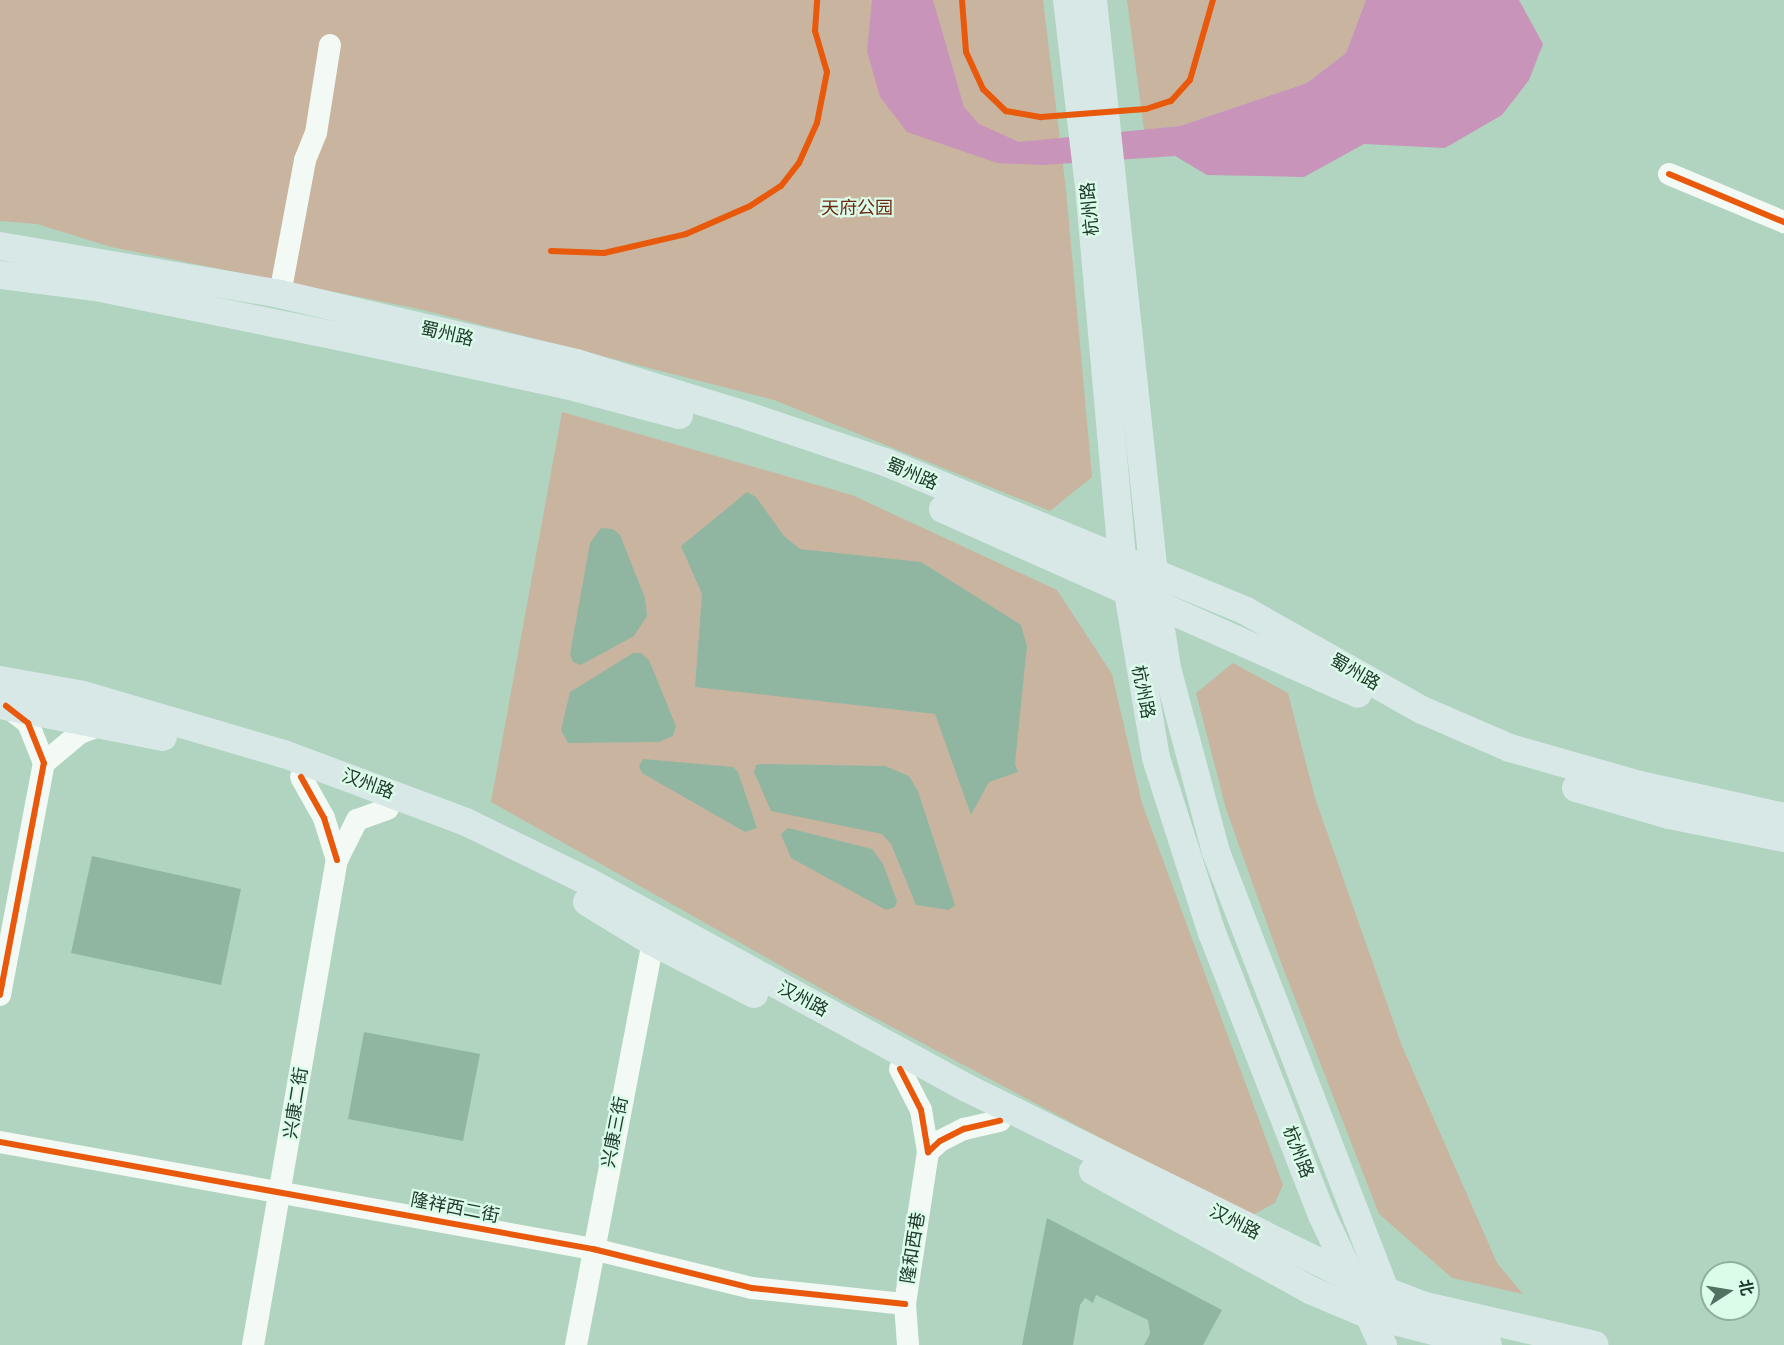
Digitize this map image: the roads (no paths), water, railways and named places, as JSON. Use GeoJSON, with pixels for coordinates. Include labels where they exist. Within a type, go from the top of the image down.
{"type":"FeatureCollection","features":[{"type":"Feature","properties":{"kind":"main road","name":"杭州路"},"geometry":{"type":"LineString","coordinates":[[1067,0],[1092,103],[1157,603],[1187,754],[1216,852],[1384,1290],[1406,1334]]}},
{"type":"Feature","properties":{"kind":"main road","name":"杭州路"},"geometry":{"type":"LineString","coordinates":[[1092,103],[1093,0]]}},
{"type":"Feature","properties":{"kind":"main road","name":"杭州路"},"geometry":{"type":"LineString","coordinates":[[1102,186],[1122,557],[1156,758],[1185,855],[1322,1215],[1383,1345]]}},
{"type":"Feature","properties":{"kind":"main road","name":"蜀州路"},"geometry":{"type":"LineString","coordinates":[[0,246],[280,294],[576,363],[748,416],[885,462],[978,504],[1122,557],[1154,574],[1246,610],[1422,710],[1510,748],[1651,788],[1784,817]]}},
{"type":"Feature","properties":{"kind":"main road","name":"蜀州路"},"geometry":{"type":"LineString","coordinates":[[0,275],[101,288],[342,337],[566,385],[699,420],[856,472],[1273,653],[1490,759],[1669,815],[1784,838]]}},
{"type":"Feature","properties":{"kind":"main road","name":"汉州路"},"geometry":{"type":"LineString","coordinates":[[2,697],[82,695],[284,754],[393,793],[521,846],[654,931],[900,1069],[1000,1121],[1267,1269],[1406,1334],[1488,1345]]}},
{"type":"Feature","properties":{"kind":"main road","name":"汉州路"},"geometry":{"type":"LineString","coordinates":[[2,697],[239,756],[388,808],[492,852],[585,901],[654,931],[1352,1278],[1493,1323],[1595,1345]]}},
{"type":"Feature","properties":{"kind":"street"},"geometry":{"type":"LineString","coordinates":[[280,294],[305,160],[316,133],[330,45]]}},
{"type":"Feature","properties":{"kind":"street"},"geometry":{"type":"LineString","coordinates":[[1669,174],[1784,222]]}},
{"type":"Feature","properties":{"kind":"street"},"geometry":{"type":"LineString","coordinates":[[0,995],[44,763],[28,723],[2,697]]}},
{"type":"Feature","properties":{"kind":"street"},"geometry":{"type":"LineString","coordinates":[[44,763],[80,733],[104,724]]}},
{"type":"Feature","properties":{"kind":"street"},"geometry":{"type":"LineString","coordinates":[[301,777],[324,819],[337,860]]}},
{"type":"Feature","properties":{"kind":"street"},"geometry":{"type":"LineString","coordinates":[[337,860],[357,820],[388,808]]}},
{"type":"Feature","properties":{"kind":"street","name":"兴康二街"},"geometry":{"type":"LineString","coordinates":[[253,1345],[282,1191],[337,860]]}},
{"type":"Feature","properties":{"kind":"street","name":"兴康三街"},"geometry":{"type":"LineString","coordinates":[[576,1345],[654,931]]}},
{"type":"Feature","properties":{"kind":"street","name":"隆和西巷"},"geometry":{"type":"LineString","coordinates":[[900,1069],[921,1110],[928,1152],[905,1304],[908,1345]]}},
{"type":"Feature","properties":{"kind":"street"},"geometry":{"type":"LineString","coordinates":[[928,1152],[940,1141],[964,1129],[1000,1121]]}},
{"type":"Feature","properties":{"kind":"street","name":"隆祥西二街"},"geometry":{"type":"LineString","coordinates":[[0,1142],[282,1191],[593,1249],[752,1288],[905,1304]]}},
{"type":"Feature","properties":{"kind":"park label","name":"天府公园"},"geometry":{"type":"Point","coordinates":[857,208]}}]}
